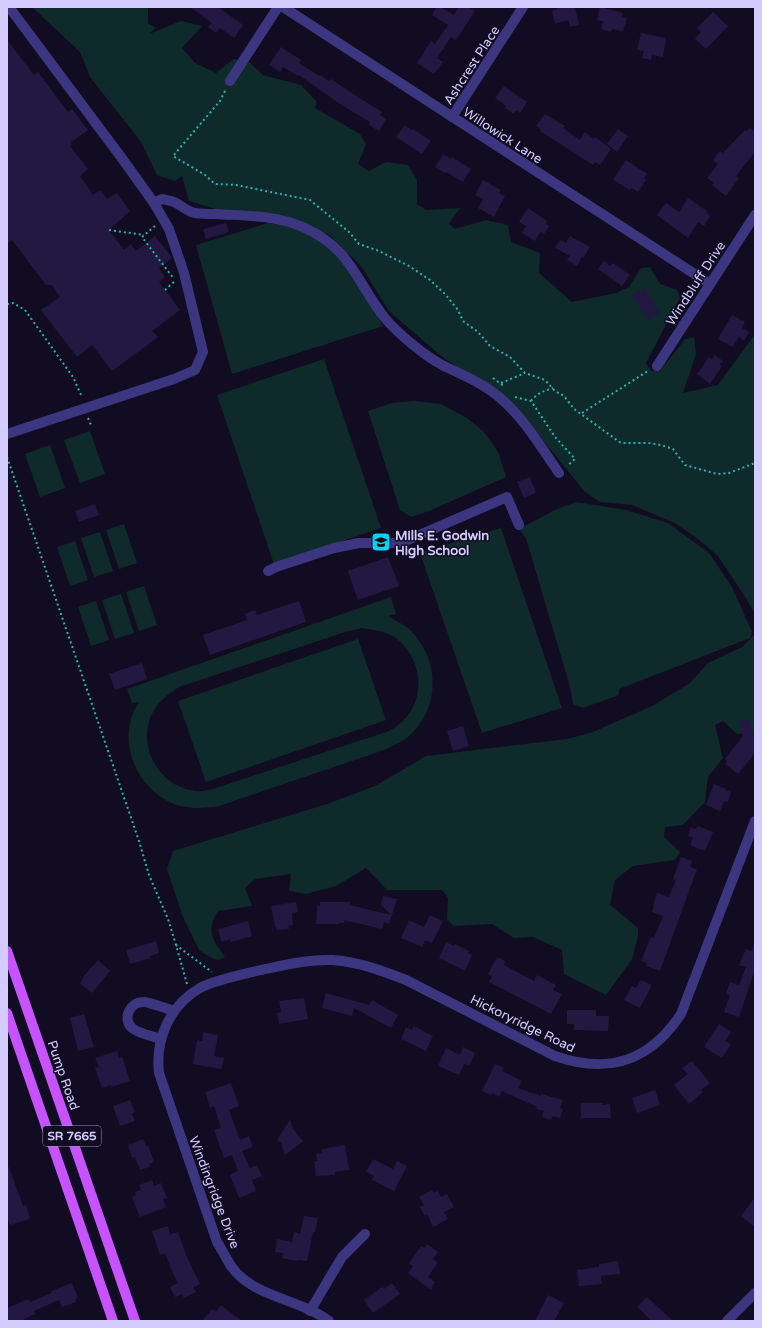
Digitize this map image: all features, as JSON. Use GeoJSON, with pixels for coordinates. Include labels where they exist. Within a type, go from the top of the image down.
{"type":"FeatureCollection","features":[{"type":"Feature","properties":{"kind":"main road","name":"Pump Road"},"geometry":{"type":"LineString","coordinates":[[7,951],[134,1321]]}},
{"type":"Feature","properties":{"kind":"main road","name":"SR 7665"},"geometry":{"type":"LineString","coordinates":[[7,1013],[113,1321]]}},
{"type":"Feature","properties":{"kind":"street"},"geometry":{"type":"LineString","coordinates":[[7,434],[174,379],[195,370],[202,352],[184,273],[164,220],[154,203],[121,157],[9,7]]}},
{"type":"Feature","properties":{"kind":"street"},"geometry":{"type":"LineString","coordinates":[[230,81],[278,7]]}},
{"type":"Feature","properties":{"kind":"street","name":"Willowick Lane"},"geometry":{"type":"LineString","coordinates":[[283,7],[710,284]]}},
{"type":"Feature","properties":{"kind":"street","name":"Ashcrest Place"},"geometry":{"type":"LineString","coordinates":[[452,117],[523,7]]}},
{"type":"Feature","properties":{"kind":"street"},"geometry":{"type":"LineString","coordinates":[[154,203],[162,199],[175,203],[194,213],[254,216],[281,220],[304,227],[320,236],[339,250],[351,265],[384,317],[393,327],[442,365],[480,384],[499,397],[525,424],[559,473]]}},
{"type":"Feature","properties":{"kind":"street","name":"Windbluff Drive"},"geometry":{"type":"LineString","coordinates":[[657,366],[755,215]]}},
{"type":"Feature","properties":{"kind":"street"},"geometry":{"type":"LineString","coordinates":[[268,571],[334,548],[359,543],[401,543],[507,497],[519,525]]}},
{"type":"Feature","properties":{"kind":"street","name":"Hickoryridge Road"},"geometry":{"type":"LineString","coordinates":[[166,1026],[174,1011],[185,998],[200,988],[223,980],[296,962],[333,960],[381,970],[406,980],[561,1058],[572,1062],[600,1065],[620,1062],[647,1050],[659,1041],[681,1014],[755,821]]}},
{"type":"Feature","properties":{"kind":"street"},"geometry":{"type":"LineString","coordinates":[[161,1039],[136,1031],[132,1028],[129,1024],[128,1013],[133,1005],[143,1002],[174,1011]]}},
{"type":"Feature","properties":{"kind":"street","name":"Windingridge Drive"},"geometry":{"type":"LineString","coordinates":[[166,1026],[161,1039],[158,1060],[159,1073],[217,1242],[231,1267],[246,1281],[260,1290],[310,1311],[329,1321]]}},
{"type":"Feature","properties":{"kind":"street"},"geometry":{"type":"LineString","coordinates":[[310,1311],[342,1257],[365,1234]]}},
{"type":"Feature","properties":{"kind":"street"},"geometry":{"type":"LineString","coordinates":[[727,1321],[755,1293]]}},
{"type":"Feature","properties":{"kind":"path"},"geometry":{"type":"LineString","coordinates":[[230,81],[220,101],[173,156],[205,175],[215,184],[236,185],[310,200],[350,232],[359,244],[379,251],[409,266],[430,280],[445,294],[458,310],[463,321],[478,332],[490,346],[510,357],[525,373],[545,380],[564,396],[574,409],[582,413],[621,443],[648,443],[667,447],[673,449],[685,465],[717,474],[729,472],[755,463]]}},
{"type":"Feature","properties":{"kind":"path"},"geometry":{"type":"LineString","coordinates":[[109,230],[144,235],[164,220]]}},
{"type":"Feature","properties":{"kind":"path"},"geometry":{"type":"LineString","coordinates":[[144,235],[142,237],[176,281]]}},
{"type":"Feature","properties":{"kind":"path"},"geometry":{"type":"LineString","coordinates":[[7,304],[13,303],[25,310],[73,376],[82,398]]}},
{"type":"Feature","properties":{"kind":"path"},"geometry":{"type":"LineString","coordinates":[[582,413],[657,366]]}},
{"type":"Feature","properties":{"kind":"path"},"geometry":{"type":"LineString","coordinates":[[501,383],[525,373]]}},
{"type":"Feature","properties":{"kind":"path"},"geometry":{"type":"LineString","coordinates":[[531,401],[534,396],[542,391],[553,388]]}},
{"type":"Feature","properties":{"kind":"path"},"geometry":{"type":"LineString","coordinates":[[510,395],[531,401],[555,438],[575,459],[559,473]]}},
{"type":"Feature","properties":{"kind":"path"},"geometry":{"type":"LineString","coordinates":[[7,457],[139,841],[149,875],[168,919],[190,995]]}},
{"type":"Feature","properties":{"kind":"path"},"geometry":{"type":"LineString","coordinates":[[176,945],[223,980]]}},
{"type":"Feature","properties":{"kind":"green space"},"geometry":{"type":"Polygon","coordinates":[[[32,7],[148,7],[148,23],[156,28],[149,34],[181,21],[202,26],[182,48],[195,63],[216,73],[234,59],[249,62],[263,75],[301,85],[317,102],[315,108],[360,134],[366,144],[358,164],[369,171],[386,162],[408,165],[417,180],[417,204],[426,210],[460,208],[449,224],[455,229],[486,220],[508,225],[511,242],[540,253],[539,273],[572,302],[616,293],[629,287],[641,268],[650,267],[660,284],[677,290],[680,298],[646,363],[651,371],[660,371],[685,339],[694,337],[696,354],[683,393],[718,385],[755,334],[755,621],[754,612],[718,556],[698,539],[675,523],[632,505],[600,502],[585,492],[516,407],[441,356],[389,311],[361,266],[328,234],[267,214],[233,214],[189,201],[182,176],[175,181],[157,175],[141,142],[90,77],[80,52],[32,7]]]}},
{"type":"Feature","properties":{"kind":"green space"},"geometry":{"type":"Polygon","coordinates":[[[268,223],[290,226],[325,243],[351,271],[383,326],[232,374],[196,245],[268,223]]]}},
{"type":"Feature","properties":{"kind":"green space"},"geometry":{"type":"Polygon","coordinates":[[[324,359],[381,528],[274,564],[217,395],[324,359]]]}},
{"type":"Feature","properties":{"kind":"green space"},"geometry":{"type":"Polygon","coordinates":[[[414,401],[441,404],[467,418],[484,432],[498,452],[506,477],[429,511],[411,517],[400,510],[368,411],[392,403],[414,401]]]}},
{"type":"Feature","properties":{"kind":"green space"},"geometry":{"type":"Polygon","coordinates":[[[90,431],[105,474],[80,483],[64,440],[90,431]]]}},
{"type":"Feature","properties":{"kind":"green space"},"geometry":{"type":"Polygon","coordinates":[[[50,445],[65,488],[40,497],[25,454],[50,445]]]}},
{"type":"Feature","properties":{"kind":"green space"},"geometry":{"type":"Polygon","coordinates":[[[576,502],[626,510],[668,523],[709,553],[732,587],[752,632],[750,638],[619,689],[619,695],[583,708],[573,704],[570,687],[526,538],[519,529],[555,510],[576,502]]]}},
{"type":"Feature","properties":{"kind":"green space"},"geometry":{"type":"Polygon","coordinates":[[[124,524],[137,563],[119,569],[106,530],[124,524]]]}},
{"type":"Feature","properties":{"kind":"green space"},"geometry":{"type":"Polygon","coordinates":[[[501,528],[562,708],[482,733],[420,553],[501,528]]]}},
{"type":"Feature","properties":{"kind":"green space"},"geometry":{"type":"Polygon","coordinates":[[[100,532],[113,571],[94,577],[81,538],[100,532]]]}},
{"type":"Feature","properties":{"kind":"green space"},"geometry":{"type":"Polygon","coordinates":[[[75,541],[88,580],[70,586],[57,547],[75,541]]]}},
{"type":"Feature","properties":{"kind":"green space"},"geometry":{"type":"Polygon","coordinates":[[[144,586],[157,625],[139,631],[126,592],[144,586]]]}},
{"type":"Feature","properties":{"kind":"green space"},"geometry":{"type":"Polygon","coordinates":[[[121,594],[134,633],[115,639],[102,600],[121,594]]]}},
{"type":"Feature","properties":{"kind":"green space"},"geometry":{"type":"Polygon","coordinates":[[[391,597],[396,614],[388,616],[411,630],[422,645],[432,672],[433,686],[431,700],[426,714],[418,726],[406,739],[387,749],[216,807],[202,808],[191,808],[177,805],[164,799],[143,780],[131,755],[129,741],[129,727],[133,713],[139,702],[132,703],[127,689],[391,597]],[[362,628],[345,632],[179,687],[169,694],[154,710],[149,723],[147,736],[153,761],[160,772],[170,781],[182,787],[195,791],[213,789],[392,729],[405,719],[412,709],[417,697],[417,672],[407,649],[397,639],[376,630],[362,628]]]}},
{"type":"Feature","properties":{"kind":"green space"},"geometry":{"type":"Polygon","coordinates":[[[96,601],[109,640],[91,646],[78,607],[96,601]]]}},
{"type":"Feature","properties":{"kind":"green space"},"geometry":{"type":"Polygon","coordinates":[[[755,634],[755,733],[737,734],[723,721],[715,725],[723,758],[708,777],[705,802],[683,825],[665,827],[664,837],[680,852],[675,860],[633,866],[615,880],[610,905],[638,928],[638,936],[632,959],[606,995],[564,974],[562,950],[533,937],[514,938],[492,924],[454,926],[447,920],[448,898],[442,890],[387,890],[366,868],[336,886],[306,894],[289,891],[291,874],[255,879],[245,888],[252,906],[218,911],[214,918],[211,930],[212,936],[225,957],[218,960],[199,950],[183,917],[167,869],[173,851],[327,804],[375,786],[426,756],[567,739],[593,732],[654,705],[690,683],[708,663],[742,647],[755,634]]]}},
{"type":"Feature","properties":{"kind":"green space"},"geometry":{"type":"Polygon","coordinates":[[[358,639],[386,720],[206,782],[178,701],[358,639]]]}},
{"type":"Feature","properties":{"kind":"building"},"geometry":{"type":"Polygon","coordinates":[[[190,7],[218,7],[243,25],[234,38],[220,28],[216,33],[208,27],[212,23],[190,7]]]}},
{"type":"Feature","properties":{"kind":"building"},"geometry":{"type":"Polygon","coordinates":[[[437,7],[441,7],[454,15],[459,7],[468,7],[475,11],[456,40],[451,37],[437,58],[443,62],[434,74],[417,63],[431,41],[435,44],[448,25],[432,15],[437,7]]]}},
{"type":"Feature","properties":{"kind":"building"},"geometry":{"type":"Polygon","coordinates":[[[556,7],[575,7],[579,25],[570,27],[568,20],[555,24],[552,11],[557,9],[556,7]]]}},
{"type":"Feature","properties":{"kind":"building"},"geometry":{"type":"Polygon","coordinates":[[[600,7],[623,13],[622,17],[627,18],[623,31],[612,29],[611,32],[601,29],[603,21],[597,20],[600,7]]]}},
{"type":"Feature","properties":{"kind":"building"},"geometry":{"type":"Polygon","coordinates":[[[713,12],[728,26],[706,49],[695,39],[701,32],[697,28],[713,12]]]}},
{"type":"Feature","properties":{"kind":"building"},"geometry":{"type":"Polygon","coordinates":[[[641,33],[666,38],[663,57],[652,55],[651,60],[642,58],[644,51],[637,50],[641,33]]]}},
{"type":"Feature","properties":{"kind":"building"},"geometry":{"type":"Polygon","coordinates":[[[7,40],[34,75],[38,72],[68,112],[72,109],[88,130],[71,142],[72,144],[70,146],[88,169],[80,176],[93,195],[100,190],[107,199],[117,193],[130,211],[109,230],[124,250],[131,244],[136,251],[155,236],[172,258],[159,268],[165,277],[159,282],[180,310],[152,331],[158,337],[112,371],[92,345],[77,357],[41,310],[60,297],[52,285],[46,285],[12,240],[7,244],[7,40]]]}},
{"type":"Feature","properties":{"kind":"building"},"geometry":{"type":"Polygon","coordinates":[[[281,47],[301,60],[299,63],[319,76],[320,75],[329,81],[331,79],[382,112],[380,115],[386,119],[379,131],[369,125],[370,122],[340,104],[299,75],[298,76],[283,67],[280,72],[269,65],[281,47]]]}},
{"type":"Feature","properties":{"kind":"building"},"geometry":{"type":"Polygon","coordinates":[[[504,86],[527,102],[520,113],[516,110],[514,114],[505,108],[506,106],[495,98],[504,86]]]}},
{"type":"Feature","properties":{"kind":"building"},"geometry":{"type":"Polygon","coordinates":[[[545,114],[565,126],[563,128],[580,140],[585,132],[594,139],[595,137],[611,149],[600,165],[595,162],[593,165],[540,131],[541,130],[536,126],[545,114]]]}},
{"type":"Feature","properties":{"kind":"building"},"geometry":{"type":"Polygon","coordinates":[[[405,125],[431,141],[422,154],[396,137],[405,125]]]}},
{"type":"Feature","properties":{"kind":"building"},"geometry":{"type":"Polygon","coordinates":[[[750,128],[755,132],[755,152],[736,176],[739,178],[726,196],[712,185],[714,183],[707,178],[718,164],[713,160],[720,151],[723,153],[745,130],[747,131],[750,128]]]}},
{"type":"Feature","properties":{"kind":"building"},"geometry":{"type":"Polygon","coordinates":[[[618,129],[628,136],[617,152],[607,144],[618,129]]]}},
{"type":"Feature","properties":{"kind":"building"},"geometry":{"type":"Polygon","coordinates":[[[443,154],[451,159],[452,157],[471,169],[463,182],[435,167],[443,154]]]}},
{"type":"Feature","properties":{"kind":"building"},"geometry":{"type":"Polygon","coordinates":[[[626,160],[647,174],[644,178],[646,180],[638,192],[632,188],[630,190],[613,180],[626,160]]]}},
{"type":"Feature","properties":{"kind":"building"},"geometry":{"type":"Polygon","coordinates":[[[483,180],[501,190],[499,193],[505,196],[494,217],[478,208],[483,199],[475,195],[483,180]]]}},
{"type":"Feature","properties":{"kind":"building"},"geometry":{"type":"Polygon","coordinates":[[[688,198],[707,211],[706,213],[710,216],[704,226],[698,222],[688,238],[657,215],[666,203],[679,212],[688,198]]]}},
{"type":"Feature","properties":{"kind":"building"},"geometry":{"type":"Polygon","coordinates":[[[528,208],[547,221],[546,224],[549,226],[544,234],[541,231],[535,241],[522,233],[526,226],[519,222],[528,208]]]}},
{"type":"Feature","properties":{"kind":"building"},"geometry":{"type":"Polygon","coordinates":[[[226,223],[229,232],[206,239],[203,229],[226,223]]]}},
{"type":"Feature","properties":{"kind":"building"},"geometry":{"type":"Polygon","coordinates":[[[570,236],[590,247],[577,266],[567,260],[570,256],[555,248],[560,240],[566,243],[570,236]]]}},
{"type":"Feature","properties":{"kind":"building"},"geometry":{"type":"Polygon","coordinates":[[[604,261],[610,266],[613,263],[630,275],[622,286],[598,269],[604,261]]]}},
{"type":"Feature","properties":{"kind":"building"},"geometry":{"type":"Polygon","coordinates":[[[645,288],[660,313],[648,320],[632,295],[645,288]]]}},
{"type":"Feature","properties":{"kind":"building"},"geometry":{"type":"Polygon","coordinates":[[[732,315],[745,322],[742,328],[749,332],[744,341],[739,337],[733,347],[718,339],[732,315]]]}},
{"type":"Feature","properties":{"kind":"building"},"geometry":{"type":"Polygon","coordinates":[[[715,355],[723,361],[720,365],[722,366],[710,384],[697,374],[709,357],[712,359],[715,355]]]}},
{"type":"Feature","properties":{"kind":"building"},"geometry":{"type":"Polygon","coordinates":[[[530,477],[536,493],[524,498],[517,482],[530,477]]]}},
{"type":"Feature","properties":{"kind":"building"},"geometry":{"type":"Polygon","coordinates":[[[95,504],[99,515],[79,522],[75,511],[95,504]]]}},
{"type":"Feature","properties":{"kind":"building"},"geometry":{"type":"Polygon","coordinates":[[[388,557],[399,586],[358,600],[348,571],[388,557]]]}},
{"type":"Feature","properties":{"kind":"building"},"geometry":{"type":"Polygon","coordinates":[[[299,601],[306,622],[210,655],[203,635],[247,620],[245,614],[255,610],[257,615],[299,601]]]}},
{"type":"Feature","properties":{"kind":"building"},"geometry":{"type":"Polygon","coordinates":[[[142,663],[147,679],[115,690],[109,674],[142,663]]]}},
{"type":"Feature","properties":{"kind":"building"},"geometry":{"type":"Polygon","coordinates":[[[749,719],[755,738],[755,753],[738,774],[725,764],[727,761],[725,759],[743,736],[739,722],[749,719]]]}},
{"type":"Feature","properties":{"kind":"building"},"geometry":{"type":"Polygon","coordinates":[[[463,726],[469,746],[453,751],[447,731],[463,726]]]}},
{"type":"Feature","properties":{"kind":"building"},"geometry":{"type":"Polygon","coordinates":[[[714,784],[731,792],[728,802],[724,801],[720,811],[706,805],[714,784]]]}},
{"type":"Feature","properties":{"kind":"building"},"geometry":{"type":"Polygon","coordinates":[[[698,826],[713,832],[705,851],[690,845],[693,838],[688,836],[691,827],[696,829],[698,826]]]}},
{"type":"Feature","properties":{"kind":"building"},"geometry":{"type":"Polygon","coordinates":[[[681,857],[692,861],[690,867],[697,869],[660,971],[646,966],[647,963],[641,961],[651,937],[654,938],[663,916],[652,912],[657,893],[669,897],[676,880],[673,879],[681,857]]]}},
{"type":"Feature","properties":{"kind":"building"},"geometry":{"type":"Polygon","coordinates":[[[383,896],[397,899],[389,924],[384,922],[382,929],[344,920],[344,923],[339,924],[316,924],[317,906],[320,906],[320,902],[350,902],[350,905],[391,915],[381,905],[383,896]]]}},
{"type":"Feature","properties":{"kind":"building"},"geometry":{"type":"Polygon","coordinates":[[[296,902],[298,912],[292,913],[293,925],[288,926],[289,929],[277,930],[275,927],[271,906],[296,902]]]}},
{"type":"Feature","properties":{"kind":"building"},"geometry":{"type":"Polygon","coordinates":[[[430,915],[443,921],[432,943],[425,940],[422,947],[401,938],[409,920],[424,927],[430,915]]]}},
{"type":"Feature","properties":{"kind":"building"},"geometry":{"type":"Polygon","coordinates":[[[248,921],[252,936],[231,942],[230,939],[221,942],[218,929],[248,921]]]}},
{"type":"Feature","properties":{"kind":"building"},"geometry":{"type":"Polygon","coordinates":[[[156,941],[159,953],[150,956],[151,958],[130,964],[126,950],[156,941]]]}},
{"type":"Feature","properties":{"kind":"building"},"geometry":{"type":"Polygon","coordinates":[[[446,942],[454,946],[455,944],[469,951],[468,953],[472,955],[465,971],[439,958],[446,942]]]}},
{"type":"Feature","properties":{"kind":"building"},"geometry":{"type":"Polygon","coordinates":[[[754,944],[755,976],[753,975],[739,1017],[724,1012],[730,995],[726,994],[730,982],[739,985],[746,967],[739,965],[746,949],[752,951],[754,944]]]}},
{"type":"Feature","properties":{"kind":"building"},"geometry":{"type":"Polygon","coordinates":[[[497,957],[505,961],[504,965],[534,981],[537,975],[556,985],[553,990],[562,994],[551,1014],[489,982],[492,977],[488,974],[497,957]]]}},
{"type":"Feature","properties":{"kind":"building"},"geometry":{"type":"Polygon","coordinates":[[[98,960],[110,971],[92,993],[80,983],[83,977],[98,960]]]}},
{"type":"Feature","properties":{"kind":"building"},"geometry":{"type":"Polygon","coordinates":[[[641,980],[652,985],[640,1008],[624,1000],[632,986],[636,988],[641,980]]]}},
{"type":"Feature","properties":{"kind":"building"},"geometry":{"type":"Polygon","coordinates":[[[326,993],[369,1005],[372,1000],[398,1015],[391,1028],[354,1008],[352,1016],[322,1008],[326,993]]]}},
{"type":"Feature","properties":{"kind":"building"},"geometry":{"type":"Polygon","coordinates":[[[304,998],[308,1019],[279,1024],[277,1013],[281,1012],[279,1001],[304,998]]]}},
{"type":"Feature","properties":{"kind":"building"},"geometry":{"type":"Polygon","coordinates":[[[567,1010],[596,1010],[596,1016],[609,1016],[608,1031],[574,1030],[574,1024],[567,1024],[567,1010]]]}},
{"type":"Feature","properties":{"kind":"building"},"geometry":{"type":"Polygon","coordinates":[[[84,1014],[94,1047],[78,1051],[70,1018],[84,1014]]]}},
{"type":"Feature","properties":{"kind":"building"},"geometry":{"type":"Polygon","coordinates":[[[719,1024],[731,1032],[725,1041],[731,1044],[722,1058],[704,1047],[719,1024]]]}},
{"type":"Feature","properties":{"kind":"building"},"geometry":{"type":"Polygon","coordinates":[[[414,1026],[433,1036],[426,1051],[401,1039],[406,1027],[412,1030],[414,1026]]]}},
{"type":"Feature","properties":{"kind":"building"},"geometry":{"type":"Polygon","coordinates":[[[203,1032],[218,1035],[214,1056],[224,1058],[221,1069],[193,1064],[197,1040],[202,1041],[203,1032]]]}},
{"type":"Feature","properties":{"kind":"building"},"geometry":{"type":"Polygon","coordinates":[[[463,1047],[475,1053],[469,1066],[464,1064],[459,1075],[438,1066],[446,1048],[460,1055],[463,1047]]]}},
{"type":"Feature","properties":{"kind":"building"},"geometry":{"type":"Polygon","coordinates":[[[117,1051],[119,1058],[122,1057],[130,1081],[111,1087],[111,1085],[102,1088],[95,1068],[99,1067],[95,1058],[117,1051]]]}},
{"type":"Feature","properties":{"kind":"building"},"geometry":{"type":"Polygon","coordinates":[[[692,1061],[710,1083],[701,1090],[703,1092],[689,1104],[674,1085],[688,1074],[682,1068],[692,1061]]]}},
{"type":"Feature","properties":{"kind":"building"},"geometry":{"type":"Polygon","coordinates":[[[495,1064],[504,1068],[502,1071],[522,1081],[518,1088],[541,1096],[541,1094],[563,1100],[560,1108],[563,1109],[560,1118],[553,1116],[551,1120],[542,1117],[544,1111],[536,1109],[537,1107],[502,1091],[499,1097],[492,1093],[491,1095],[482,1091],[495,1064]]]}},
{"type":"Feature","properties":{"kind":"building"},"geometry":{"type":"Polygon","coordinates":[[[231,1083],[239,1106],[229,1110],[240,1140],[249,1136],[253,1147],[242,1151],[250,1168],[257,1165],[262,1176],[252,1180],[256,1191],[239,1198],[230,1175],[238,1171],[232,1155],[224,1158],[214,1130],[221,1128],[214,1106],[210,1108],[205,1092],[231,1083]]]}},
{"type":"Feature","properties":{"kind":"building"},"geometry":{"type":"Polygon","coordinates":[[[655,1090],[660,1105],[637,1113],[632,1098],[655,1090]]]}},
{"type":"Feature","properties":{"kind":"building"},"geometry":{"type":"Polygon","coordinates":[[[130,1100],[135,1112],[132,1114],[135,1121],[120,1126],[113,1106],[130,1100]]]}},
{"type":"Feature","properties":{"kind":"building"},"geometry":{"type":"Polygon","coordinates":[[[581,1103],[602,1103],[602,1105],[610,1104],[611,1118],[581,1118],[581,1103]]]}},
{"type":"Feature","properties":{"kind":"building"},"geometry":{"type":"Polygon","coordinates":[[[290,1120],[293,1129],[303,1141],[285,1155],[281,1143],[277,1140],[290,1120]]]}},
{"type":"Feature","properties":{"kind":"building"},"geometry":{"type":"Polygon","coordinates":[[[143,1139],[146,1146],[148,1145],[154,1162],[149,1164],[150,1167],[140,1170],[135,1157],[132,1158],[128,1145],[143,1139]]]}},
{"type":"Feature","properties":{"kind":"building"},"geometry":{"type":"Polygon","coordinates":[[[345,1145],[349,1170],[335,1172],[335,1175],[316,1176],[314,1161],[317,1161],[316,1154],[322,1153],[322,1149],[345,1145]]]}},
{"type":"Feature","properties":{"kind":"building"},"geometry":{"type":"Polygon","coordinates":[[[373,1159],[393,1169],[397,1161],[407,1166],[394,1191],[372,1180],[374,1176],[366,1172],[373,1159]]]}},
{"type":"Feature","properties":{"kind":"building"},"geometry":{"type":"Polygon","coordinates":[[[9,1167],[23,1206],[26,1205],[30,1219],[10,1225],[7,1216],[7,1168],[9,1167]]]}},
{"type":"Feature","properties":{"kind":"building"},"geometry":{"type":"Polygon","coordinates":[[[152,1180],[154,1186],[161,1183],[167,1198],[163,1199],[166,1207],[140,1217],[132,1197],[136,1195],[135,1192],[141,1190],[139,1185],[152,1180]]]}},
{"type":"Feature","properties":{"kind":"building"},"geometry":{"type":"Polygon","coordinates":[[[432,1190],[434,1193],[438,1191],[441,1197],[447,1194],[454,1207],[444,1212],[448,1219],[433,1227],[427,1214],[424,1215],[420,1207],[424,1205],[419,1197],[432,1190]]]}},
{"type":"Feature","properties":{"kind":"building"},"geometry":{"type":"Polygon","coordinates":[[[755,1197],[755,1227],[741,1216],[755,1197]]]}},
{"type":"Feature","properties":{"kind":"building"},"geometry":{"type":"Polygon","coordinates":[[[304,1216],[318,1218],[315,1232],[313,1232],[307,1261],[282,1258],[283,1253],[275,1252],[277,1239],[292,1242],[294,1232],[300,1234],[304,1216]]]}},
{"type":"Feature","properties":{"kind":"building"},"geometry":{"type":"Polygon","coordinates":[[[168,1226],[170,1234],[178,1232],[186,1255],[200,1284],[193,1287],[196,1292],[184,1298],[182,1294],[175,1297],[170,1287],[178,1283],[165,1253],[160,1255],[152,1231],[168,1226]]]}},
{"type":"Feature","properties":{"kind":"building"},"geometry":{"type":"Polygon","coordinates":[[[427,1244],[438,1252],[433,1259],[438,1262],[428,1277],[435,1282],[431,1290],[408,1273],[413,1266],[409,1263],[421,1246],[425,1248],[427,1244]]]}},
{"type":"Feature","properties":{"kind":"building"},"geometry":{"type":"Polygon","coordinates":[[[618,1261],[620,1274],[601,1276],[602,1284],[579,1286],[577,1270],[599,1267],[599,1264],[618,1261]]]}},
{"type":"Feature","properties":{"kind":"building"},"geometry":{"type":"Polygon","coordinates":[[[72,1283],[78,1298],[75,1299],[76,1302],[62,1307],[59,1300],[34,1311],[35,1314],[24,1319],[25,1321],[7,1321],[7,1308],[29,1299],[30,1302],[52,1293],[51,1291],[72,1283]]]}},
{"type":"Feature","properties":{"kind":"building"},"geometry":{"type":"Polygon","coordinates":[[[392,1283],[400,1294],[373,1313],[364,1300],[382,1287],[384,1289],[392,1283]]]}},
{"type":"Feature","properties":{"kind":"building"},"geometry":{"type":"Polygon","coordinates":[[[548,1295],[564,1303],[554,1321],[535,1321],[548,1295]]]}},
{"type":"Feature","properties":{"kind":"building"},"geometry":{"type":"Polygon","coordinates":[[[647,1297],[673,1321],[652,1321],[637,1307],[647,1297]]]}},
{"type":"Feature","properties":{"kind":"building"},"geometry":{"type":"Polygon","coordinates":[[[221,1305],[242,1321],[202,1321],[212,1309],[216,1312],[221,1305]]]}},
{"type":"Feature","properties":{"kind":"place","name":"Mills E. Godwin High School"},"geometry":{"type":"Point","coordinates":[381,542]}}]}
